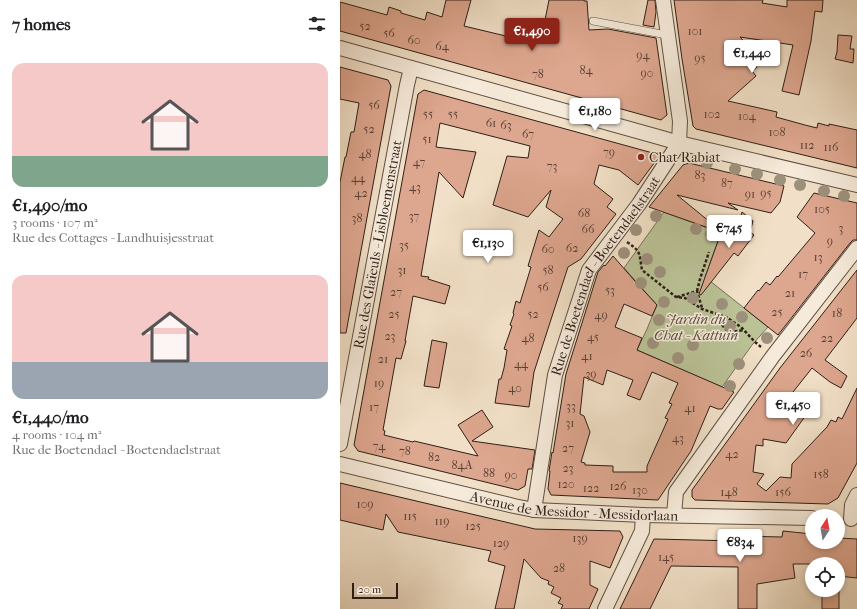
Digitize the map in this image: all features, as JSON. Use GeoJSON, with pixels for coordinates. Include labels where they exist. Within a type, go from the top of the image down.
{"type":"FeatureCollection","features":[{"type":"Feature","properties":{"kind":"street"},"geometry":{"type":"LineString","coordinates":[[663,0],[680,121],[679,143]]}},
{"type":"Feature","properties":{"kind":"street"},"geometry":{"type":"LineString","coordinates":[[340,48],[679,143],[857,186]]}},
{"type":"Feature","properties":{"kind":"street","name":"Rue des Glaïeuls - Lisbloemenstraat"},"geometry":{"type":"LineString","coordinates":[[340,444],[406,85],[411,68]]}},
{"type":"Feature","properties":{"kind":"street","name":"Rue de Boetendael - Boetendaelstraat"},"geometry":{"type":"LineString","coordinates":[[534,510],[555,375],[589,270],[639,204],[679,143]]}},
{"type":"Feature","properties":{"kind":"street"},"geometry":{"type":"LineString","coordinates":[[674,515],[676,492],[773,356],[857,248]]}},
{"type":"Feature","properties":{"kind":"street","name":"Avenue de Messidor - Messidorlaan"},"geometry":{"type":"LineString","coordinates":[[340,464],[534,510],[643,515],[805,518]]}},
{"type":"Feature","properties":{"kind":"street"},"geometry":{"type":"LineString","coordinates":[[849,519],[852,505],[857,495]]}},
{"type":"Feature","properties":{"kind":"street"},"geometry":{"type":"LineString","coordinates":[[605,609],[642,531],[643,515]]}},
{"type":"Feature","properties":{"kind":"lane"},"geometry":{"type":"LineString","coordinates":[[593,21],[667,35]]}},
{"type":"Feature","properties":{"kind":"path"},"geometry":{"type":"LineString","coordinates":[[623,239],[635,247],[640,254],[642,270],[676,297],[685,298],[702,309],[726,317],[745,330],[755,342],[766,351]]}},
{"type":"Feature","properties":{"kind":"path"},"geometry":{"type":"LineString","coordinates":[[702,309],[697,291],[709,252]]}},
{"type":"Feature","properties":{"kind":"path"},"geometry":{"type":"LineString","coordinates":[[676,297],[697,291]]}},
{"type":"Feature","properties":{"kind":"path"},"geometry":{"type":"LineString","coordinates":[[720,315],[720,322],[728,331],[734,332],[745,330]]}},
{"type":"Feature","properties":{"kind":"green space","name":"Jardin du Chat - Kattuin"},"geometry":{"type":"Polygon","coordinates":[[[664,212],[721,233],[705,277],[768,327],[752,345],[722,387],[637,350],[657,305],[624,268],[664,212]]]}},
{"type":"Feature","properties":{"kind":"building"},"geometry":{"type":"Polygon","coordinates":[[[446,0],[471,0],[464,26],[510,37],[511,35],[532,41],[533,38],[541,40],[549,0],[587,1],[589,30],[608,29],[656,38],[667,115],[661,120],[340,31],[340,2],[387,15],[389,7],[401,11],[401,13],[425,20],[427,12],[442,17],[446,0]]]}},
{"type":"Feature","properties":{"kind":"building"},"geometry":{"type":"Polygon","coordinates":[[[648,0],[655,0],[656,12],[654,27],[643,25],[648,0]]]}},
{"type":"Feature","properties":{"kind":"building"},"geometry":{"type":"Polygon","coordinates":[[[674,0],[763,0],[762,3],[787,7],[787,0],[823,0],[822,12],[815,11],[811,41],[799,95],[782,91],[793,45],[740,37],[758,57],[753,62],[757,67],[752,71],[756,76],[728,101],[777,112],[776,117],[817,128],[818,123],[857,130],[857,168],[696,129],[693,126],[674,0]]]}},
{"type":"Feature","properties":{"kind":"building"},"geometry":{"type":"Polygon","coordinates":[[[838,35],[852,36],[850,49],[854,49],[853,63],[835,59],[838,35]]]}},
{"type":"Feature","properties":{"kind":"building"},"geometry":{"type":"Polygon","coordinates":[[[340,67],[388,80],[391,86],[346,333],[340,333],[340,182],[351,132],[354,132],[359,103],[340,99],[340,67]]]}},
{"type":"Feature","properties":{"kind":"building"},"geometry":{"type":"Polygon","coordinates":[[[424,90],[660,155],[638,185],[619,170],[599,165],[594,184],[613,199],[607,207],[616,214],[581,259],[568,267],[534,372],[529,407],[495,403],[499,379],[501,379],[507,350],[504,349],[512,326],[510,325],[514,314],[516,301],[520,303],[531,267],[528,266],[539,230],[549,237],[563,219],[546,207],[551,190],[528,217],[493,205],[507,156],[528,158],[530,146],[440,123],[436,147],[476,152],[463,198],[439,172],[421,276],[429,277],[428,279],[450,286],[445,304],[413,296],[406,341],[401,359],[396,358],[383,430],[385,431],[384,435],[478,456],[458,425],[482,410],[493,427],[472,441],[535,450],[532,469],[528,469],[525,486],[518,490],[358,451],[354,445],[418,94],[424,90]]]}},
{"type":"Feature","properties":{"kind":"building"},"geometry":{"type":"Polygon","coordinates":[[[689,163],[784,186],[780,202],[771,213],[728,203],[738,210],[677,195],[721,231],[720,232],[649,207],[683,165],[689,163]]]}},
{"type":"Feature","properties":{"kind":"building"},"geometry":{"type":"Polygon","coordinates":[[[814,193],[857,203],[857,240],[853,240],[850,243],[778,335],[744,308],[766,282],[770,285],[777,276],[778,277],[815,233],[797,217],[814,193]]]}},
{"type":"Feature","properties":{"kind":"building"},"geometry":{"type":"Polygon","coordinates":[[[742,212],[753,221],[750,232],[754,235],[738,256],[734,253],[701,295],[699,294],[718,241],[726,232],[737,231],[742,212]]]}},
{"type":"Feature","properties":{"kind":"building"},"geometry":{"type":"Polygon","coordinates":[[[613,256],[657,305],[652,316],[624,304],[615,327],[642,338],[637,350],[734,392],[722,409],[710,406],[691,451],[658,500],[551,495],[548,489],[549,471],[566,374],[598,272],[604,265],[605,266],[613,256]],[[607,370],[603,385],[584,377],[580,414],[584,416],[590,432],[581,462],[585,463],[585,465],[613,466],[613,472],[647,472],[647,466],[668,419],[665,418],[672,404],[669,403],[678,383],[652,372],[640,400],[627,395],[633,380],[607,370]]]}},
{"type":"Feature","properties":{"kind":"building"},"geometry":{"type":"Polygon","coordinates":[[[857,270],[857,318],[825,360],[847,376],[841,388],[830,382],[812,368],[793,392],[804,401],[798,410],[806,415],[786,443],[763,439],[763,446],[756,445],[753,472],[764,474],[757,484],[766,491],[780,477],[791,478],[792,464],[827,427],[831,420],[836,422],[838,417],[842,419],[857,388],[857,463],[838,498],[828,504],[695,500],[692,497],[692,490],[780,368],[857,270]]]}},
{"type":"Feature","properties":{"kind":"building"},"geometry":{"type":"Polygon","coordinates":[[[432,340],[447,343],[439,388],[424,386],[432,340]]]}},
{"type":"Feature","properties":{"kind":"building"},"geometry":{"type":"Polygon","coordinates":[[[340,483],[535,529],[620,531],[623,537],[610,568],[590,561],[590,585],[598,589],[589,609],[561,609],[563,605],[558,603],[561,598],[551,593],[554,587],[548,584],[549,581],[541,578],[524,559],[514,609],[495,609],[505,566],[488,561],[491,551],[398,532],[386,514],[383,530],[340,520],[340,483]]]}},
{"type":"Feature","properties":{"kind":"building"},"geometry":{"type":"Polygon","coordinates":[[[783,531],[805,533],[805,549],[845,549],[845,538],[857,539],[857,578],[845,577],[845,557],[805,557],[805,564],[793,564],[795,578],[757,584],[757,609],[738,609],[738,567],[671,566],[650,609],[620,609],[654,539],[738,541],[739,536],[782,537],[783,531]]]}},
{"type":"Feature","properties":{"kind":"building"},"geometry":{"type":"Polygon","coordinates":[[[822,597],[839,597],[839,609],[822,609],[822,597]]]}},
{"type":"Feature","properties":{"kind":"place","name":"Chat Rabiat"},"geometry":{"type":"Point","coordinates":[641,157]}}]}
